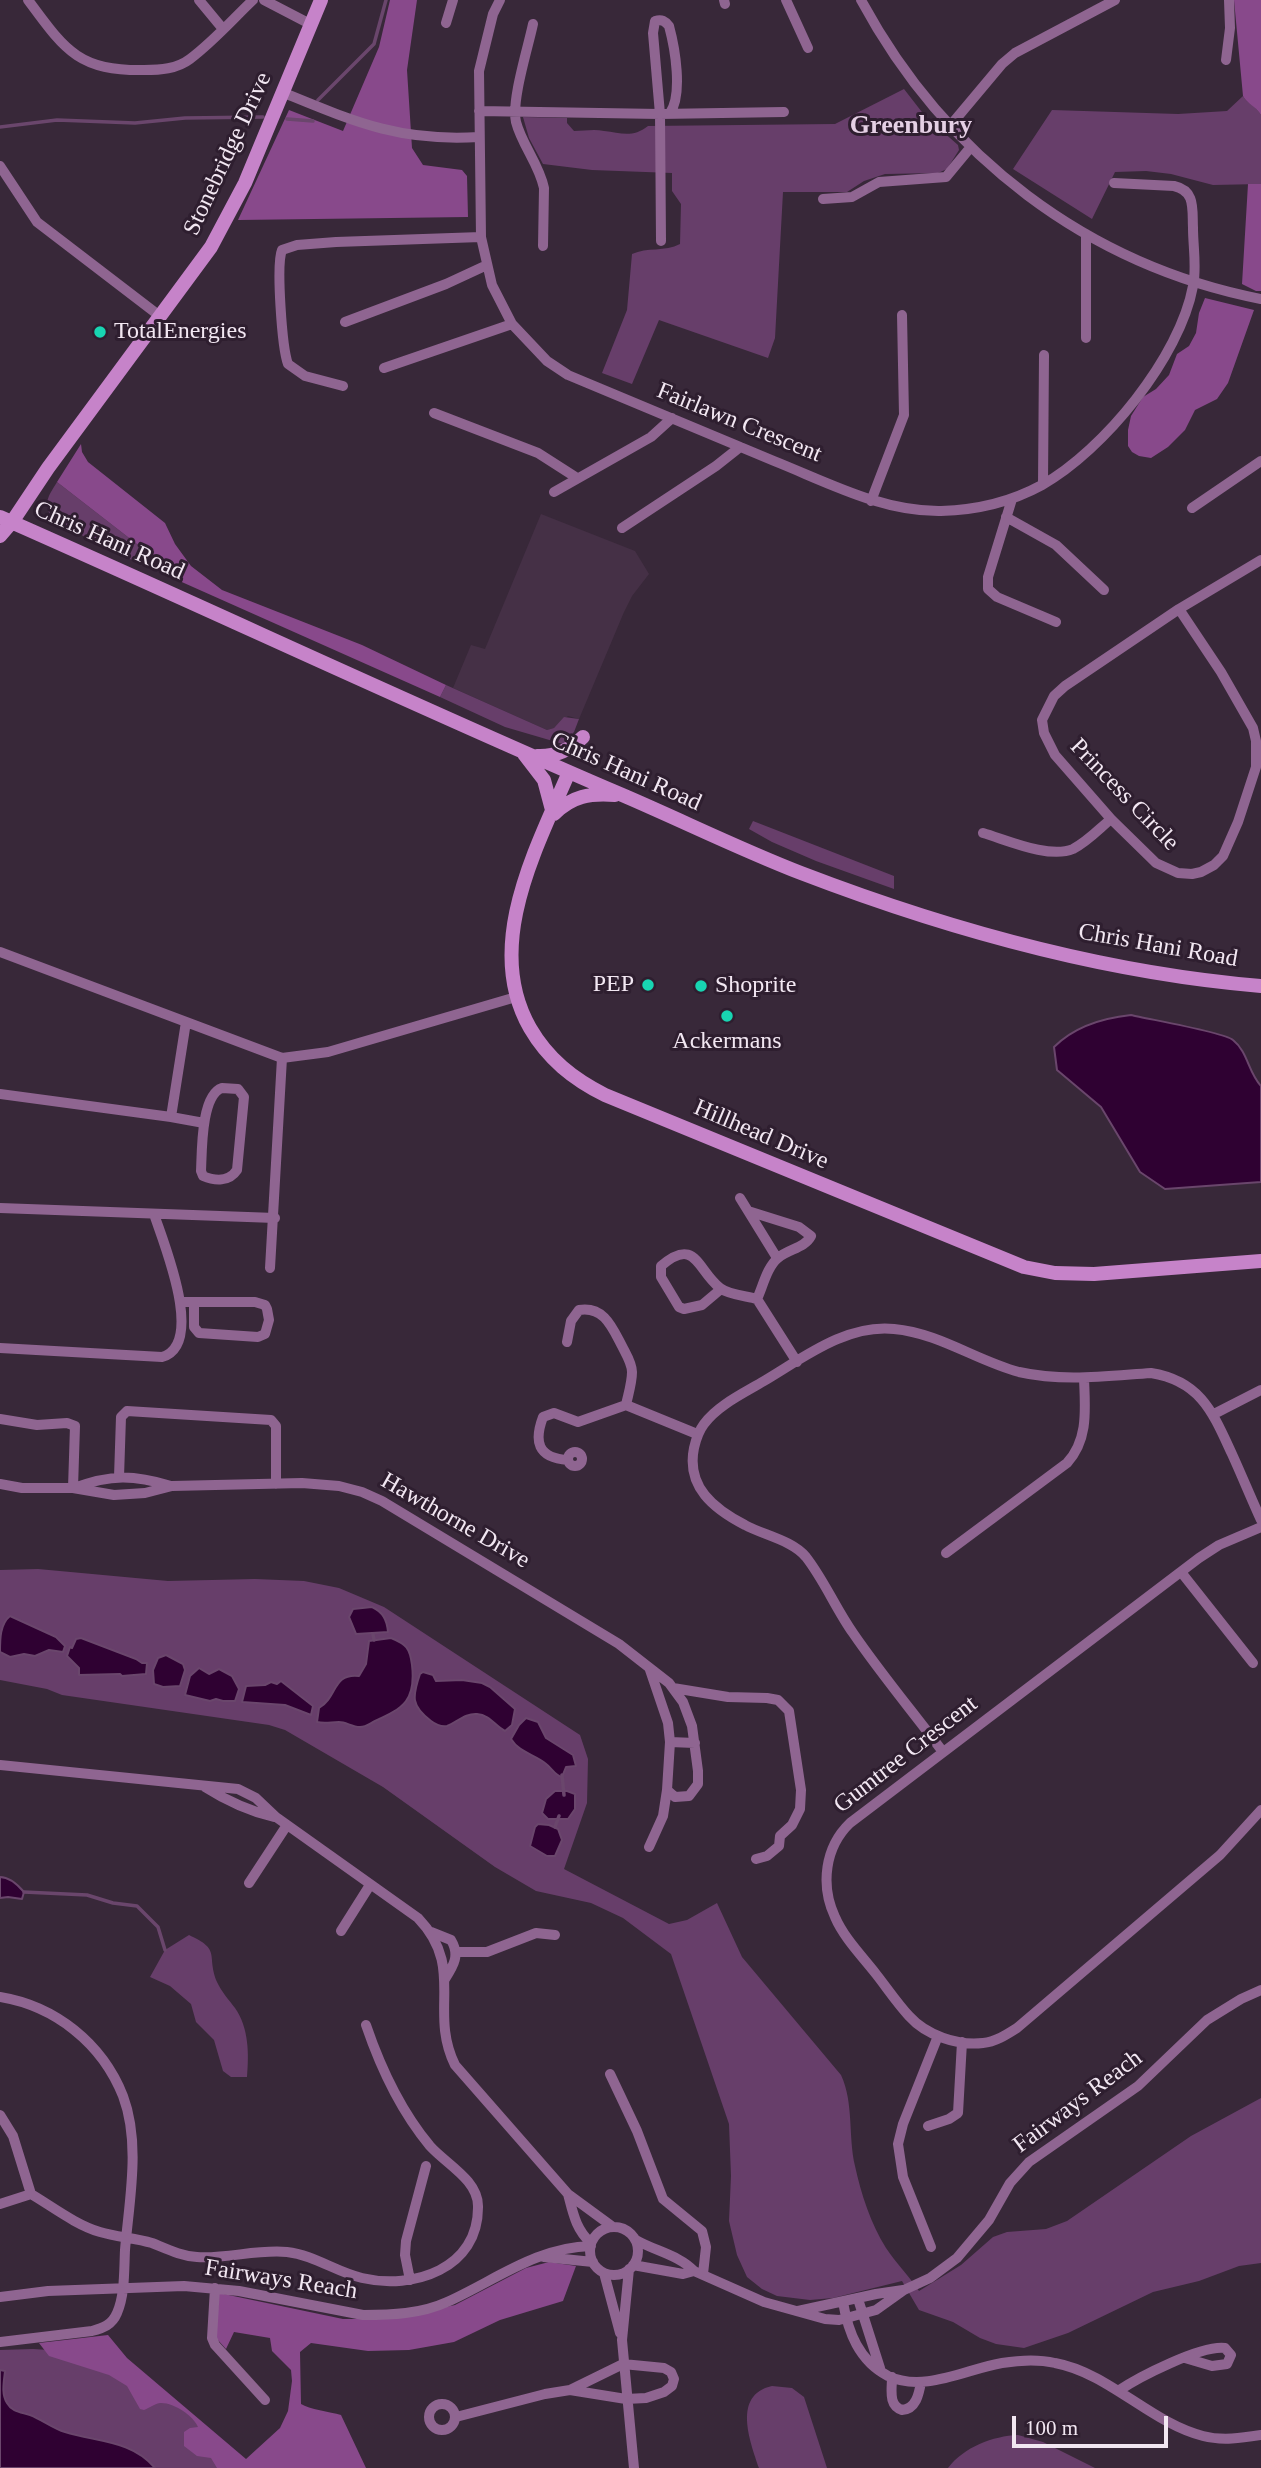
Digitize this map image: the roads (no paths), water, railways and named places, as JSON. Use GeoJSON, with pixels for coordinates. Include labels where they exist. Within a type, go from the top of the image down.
{"type":"FeatureCollection","features":[{"type":"Feature","properties":{"kind":"street"},"geometry":{"type":"LineString","coordinates":[[28,0],[68,50],[98,67],[118,70],[163,70],[190,60],[253,0]]}},
{"type":"Feature","properties":{"kind":"street"},"geometry":{"type":"LineString","coordinates":[[199,0],[223,29]]}},
{"type":"Feature","properties":{"kind":"street"},"geometry":{"type":"LineString","coordinates":[[264,0],[312,25]]}},
{"type":"Feature","properties":{"kind":"street","name":"Stonebridge Drive"},"geometry":{"type":"LineString","coordinates":[[0,536],[6,519],[48,468],[211,247],[229,216],[284,93],[321,0]]}},
{"type":"Feature","properties":{"kind":"street"},"geometry":{"type":"LineString","coordinates":[[446,23],[453,0]]}},
{"type":"Feature","properties":{"kind":"street","name":"Fairlawn Crescent"},"geometry":{"type":"LineString","coordinates":[[500,0],[493,14],[480,71],[481,237],[492,285],[513,324],[547,361],[568,375],[872,500],[938,511],[987,506],[1012,499],[1043,484],[1076,462],[1125,411],[1162,363],[1183,320],[1194,283],[1192,200],[1189,192],[1174,186],[1114,183]]}},
{"type":"Feature","properties":{"kind":"street"},"geometry":{"type":"LineString","coordinates":[[786,0],[808,48]]}},
{"type":"Feature","properties":{"kind":"street"},"geometry":{"type":"LineString","coordinates":[[861,0],[897,61],[927,101],[970,148],[1018,189],[1086,234],[1126,255],[1194,283],[1261,299]]}},
{"type":"Feature","properties":{"kind":"street"},"geometry":{"type":"LineString","coordinates":[[950,126],[1002,64],[1015,53],[1115,0]]}},
{"type":"Feature","properties":{"kind":"street"},"geometry":{"type":"LineString","coordinates":[[1226,61],[1230,28],[1229,0]]}},
{"type":"Feature","properties":{"kind":"street"},"geometry":{"type":"LineString","coordinates":[[661,241],[665,114],[653,33],[655,22],[660,20],[665,21],[671,33],[677,83],[676,103],[665,114]]}},
{"type":"Feature","properties":{"kind":"street"},"geometry":{"type":"LineString","coordinates":[[533,24],[515,111],[522,138],[542,178],[543,246]]}},
{"type":"Feature","properties":{"kind":"street"},"geometry":{"type":"LineString","coordinates":[[284,93],[350,120],[386,131],[421,138],[479,137]]}},
{"type":"Feature","properties":{"kind":"street"},"geometry":{"type":"LineString","coordinates":[[479,111],[665,114],[784,112]]}},
{"type":"Feature","properties":{"kind":"street"},"geometry":{"type":"LineString","coordinates":[[823,198],[852,197],[878,182],[946,177],[970,148]]}},
{"type":"Feature","properties":{"kind":"street"},"geometry":{"type":"LineString","coordinates":[[0,166],[37,222],[161,317]]}},
{"type":"Feature","properties":{"kind":"street"},"geometry":{"type":"LineString","coordinates":[[1086,234],[1086,338]]}},
{"type":"Feature","properties":{"kind":"street"},"geometry":{"type":"LineString","coordinates":[[343,386],[305,376],[288,364],[284,355],[282,327],[282,250],[297,245],[336,242],[481,237]]}},
{"type":"Feature","properties":{"kind":"street"},"geometry":{"type":"LineString","coordinates":[[345,322],[446,284],[487,265]]}},
{"type":"Feature","properties":{"kind":"street"},"geometry":{"type":"LineString","coordinates":[[872,500],[904,415],[902,315]]}},
{"type":"Feature","properties":{"kind":"street"},"geometry":{"type":"LineString","coordinates":[[384,368],[513,324]]}},
{"type":"Feature","properties":{"kind":"street"},"geometry":{"type":"LineString","coordinates":[[1043,484],[1044,355]]}},
{"type":"Feature","properties":{"kind":"street"},"geometry":{"type":"LineString","coordinates":[[434,413],[538,453],[577,478]]}},
{"type":"Feature","properties":{"kind":"street"},"geometry":{"type":"LineString","coordinates":[[554,492],[651,437],[672,418]]}},
{"type":"Feature","properties":{"kind":"street"},"geometry":{"type":"LineString","coordinates":[[622,528],[740,447]]}},
{"type":"Feature","properties":{"kind":"street"},"geometry":{"type":"LineString","coordinates":[[1192,508],[1261,461]]}},
{"type":"Feature","properties":{"kind":"street"},"geometry":{"type":"LineString","coordinates":[[1012,499],[988,577],[988,589],[997,597],[1056,622]]}},
{"type":"Feature","properties":{"kind":"street"},"geometry":{"type":"LineString","coordinates":[[1006,517],[1055,545],[1104,590]]}},
{"type":"Feature","properties":{"kind":"street","name":"Chris Hani Road"},"geometry":{"type":"LineString","coordinates":[[6,519],[743,850],[800,873],[900,908],[981,932],[1121,966],[1261,986]]}},
{"type":"Feature","properties":{"kind":"street","name":"Princess Circle"},"geometry":{"type":"LineString","coordinates":[[1179,609],[1254,728],[1258,755],[1238,822],[1223,856],[1201,872],[1178,873],[1163,868],[1111,819],[1055,755],[1044,733],[1042,720],[1054,696],[1065,686],[1179,609],[1261,560]]}},
{"type":"Feature","properties":{"kind":"street"},"geometry":{"type":"LineString","coordinates":[[526,753],[547,756],[558,754],[583,737]]}},
{"type":"Feature","properties":{"kind":"street"},"geometry":{"type":"LineString","coordinates":[[526,753],[541,774],[549,792],[550,816]]}},
{"type":"Feature","properties":{"kind":"street","name":"Hillhead Drive"},"geometry":{"type":"LineString","coordinates":[[569,772],[550,816],[514,920],[510,965],[516,998],[536,1038],[567,1073],[593,1089],[1024,1267],[1055,1273],[1094,1275],[1261,1261]]}},
{"type":"Feature","properties":{"kind":"street"},"geometry":{"type":"LineString","coordinates":[[550,816],[564,804],[581,796],[623,795]]}},
{"type":"Feature","properties":{"kind":"street"},"geometry":{"type":"LineString","coordinates":[[983,833],[1036,849],[1063,852],[1088,839],[1111,819]]}},
{"type":"Feature","properties":{"kind":"street"},"geometry":{"type":"LineString","coordinates":[[0,952],[282,1058],[328,1052],[516,998]]}},
{"type":"Feature","properties":{"kind":"street"},"geometry":{"type":"LineString","coordinates":[[171,1117],[186,1022]]}},
{"type":"Feature","properties":{"kind":"street"},"geometry":{"type":"LineString","coordinates":[[271,1268],[282,1058]]}},
{"type":"Feature","properties":{"kind":"street"},"geometry":{"type":"LineString","coordinates":[[229,1088],[242,1092],[244,1097],[238,1163],[234,1174],[229,1178],[209,1178],[201,1173],[204,1123],[209,1100],[216,1090],[229,1088]]}},
{"type":"Feature","properties":{"kind":"street"},"geometry":{"type":"LineString","coordinates":[[0,1094],[204,1123]]}},
{"type":"Feature","properties":{"kind":"street"},"geometry":{"type":"LineString","coordinates":[[740,1198],[777,1258]]}},
{"type":"Feature","properties":{"kind":"street"},"geometry":{"type":"LineString","coordinates":[[0,1208],[275,1218]]}},
{"type":"Feature","properties":{"kind":"street"},"geometry":{"type":"LineString","coordinates":[[748,1211],[809,1233],[810,1239],[777,1258],[757,1299]]}},
{"type":"Feature","properties":{"kind":"street"},"geometry":{"type":"LineString","coordinates":[[0,1348],[162,1357],[169,1355],[179,1337],[181,1302],[154,1214]]}},
{"type":"Feature","properties":{"kind":"street"},"geometry":{"type":"LineString","coordinates":[[721,1289],[702,1305],[684,1309],[679,1307],[661,1277],[661,1266],[679,1254],[691,1256],[721,1289],[757,1299],[797,1362]]}},
{"type":"Feature","properties":{"kind":"street"},"geometry":{"type":"LineString","coordinates":[[181,1302],[194,1302],[261,1303],[267,1309],[265,1334],[258,1337],[199,1333],[194,1327],[194,1302]]}},
{"type":"Feature","properties":{"kind":"street"},"geometry":{"type":"LineString","coordinates":[[566,1342],[571,1321],[579,1310],[592,1310],[604,1316],[631,1367],[626,1405]]}},
{"type":"Feature","properties":{"kind":"street"},"geometry":{"type":"LineString","coordinates":[[943,1752],[852,1632],[804,1555],[789,1545],[742,1524],[710,1503],[701,1492],[693,1456],[697,1434],[723,1407],[838,1339],[874,1329],[894,1329],[933,1338],[1019,1372],[1084,1378],[1151,1373],[1164,1375],[1188,1386],[1214,1413],[1261,1520]]}},
{"type":"Feature","properties":{"kind":"street"},"geometry":{"type":"LineString","coordinates":[[946,1553],[1076,1454],[1084,1427],[1084,1378]]}},
{"type":"Feature","properties":{"kind":"street"},"geometry":{"type":"LineString","coordinates":[[1214,1413],[1261,1390]]}},
{"type":"Feature","properties":{"kind":"street"},"geometry":{"type":"LineString","coordinates":[[568,1460],[551,1456],[540,1447],[537,1440],[543,1417],[554,1413],[578,1422],[626,1405],[697,1434]]}},
{"type":"Feature","properties":{"kind":"street"},"geometry":{"type":"LineString","coordinates":[[130,1494],[124,1477],[121,1417],[127,1411],[271,1420],[276,1426],[276,1484]]}},
{"type":"Feature","properties":{"kind":"street"},"geometry":{"type":"LineString","coordinates":[[0,1419],[37,1425],[67,1423],[75,1426],[73,1489]]}},
{"type":"Feature","properties":{"kind":"street","name":"Hawthorne Drive"},"geometry":{"type":"LineString","coordinates":[[73,1489],[107,1478],[124,1477],[172,1486]]}},
{"type":"Feature","properties":{"kind":"street"},"geometry":{"type":"LineString","coordinates":[[107,1478],[107,1494]]}},
{"type":"Feature","properties":{"kind":"street","name":"Hawthorne Drive"},"geometry":{"type":"LineString","coordinates":[[0,1484],[107,1494],[130,1494],[172,1486],[339,1486],[382,1501],[619,1644],[669,1683],[683,1702],[692,1726],[698,1784],[694,1791],[682,1798],[670,1794],[667,1790]]}},
{"type":"Feature","properties":{"kind":"street","name":"Gumtree Crescent"},"geometry":{"type":"LineString","coordinates":[[1261,1527],[1219,1545],[843,1830],[831,1849],[827,1885],[835,1918],[909,2017],[922,2028],[939,2036],[962,2042],[984,2043],[1017,2028],[1220,1855],[1261,1810]]}},
{"type":"Feature","properties":{"kind":"street"},"geometry":{"type":"LineString","coordinates":[[1181,1573],[1253,1663]]}},
{"type":"Feature","properties":{"kind":"street"},"geometry":{"type":"LineString","coordinates":[[649,1847],[663,1816],[670,1742],[668,1723],[650,1670]]}},
{"type":"Feature","properties":{"kind":"street"},"geometry":{"type":"LineString","coordinates":[[673,1689],[728,1697],[778,1700],[789,1711],[801,1790],[800,1809],[792,1825],[780,1836],[779,1846],[767,1856],[755,1860]]}},
{"type":"Feature","properties":{"kind":"street"},"geometry":{"type":"LineString","coordinates":[[670,1742],[695,1743]]}},
{"type":"Feature","properties":{"kind":"street"},"geometry":{"type":"LineString","coordinates":[[0,1765],[230,1788],[256,1798],[276,1817],[418,1918],[431,1932],[440,1949],[445,1979],[443,2033],[455,2065],[568,2194],[614,2227],[626,2230],[636,2240],[638,2253],[631,2267],[625,2299],[622,2340],[634,2468]]}},
{"type":"Feature","properties":{"kind":"street"},"geometry":{"type":"LineString","coordinates":[[202,1785],[250,1811],[276,1817]]}},
{"type":"Feature","properties":{"kind":"street"},"geometry":{"type":"LineString","coordinates":[[226,1800],[230,1788]]}},
{"type":"Feature","properties":{"kind":"street"},"geometry":{"type":"LineString","coordinates":[[250,1811],[256,1798]]}},
{"type":"Feature","properties":{"kind":"street"},"geometry":{"type":"LineString","coordinates":[[249,1882],[287,1825]]}},
{"type":"Feature","properties":{"kind":"street"},"geometry":{"type":"LineString","coordinates":[[341,1931],[370,1885]]}},
{"type":"Feature","properties":{"kind":"street"},"geometry":{"type":"LineString","coordinates":[[431,1932],[451,1940],[456,1952],[455,1962],[445,1979]]}},
{"type":"Feature","properties":{"kind":"street"},"geometry":{"type":"LineString","coordinates":[[456,1952],[487,1952],[537,1933],[555,1935]]}},
{"type":"Feature","properties":{"kind":"street","name":"Fairways Reach"},"geometry":{"type":"LineString","coordinates":[[636,2240],[685,2262],[699,2273],[764,2302],[825,2319],[845,2319],[864,2314],[944,2268],[966,2249],[989,2220],[1010,2183],[1029,2162],[1138,2086],[1207,2020],[1261,1990]]}},
{"type":"Feature","properties":{"kind":"street"},"geometry":{"type":"LineString","coordinates":[[0,1997],[34,2006],[55,2016],[92,2046],[109,2068],[123,2096],[132,2157],[123,2287],[118,2312],[113,2321],[105,2327],[55,2337],[0,2342]]}},
{"type":"Feature","properties":{"kind":"street"},"geometry":{"type":"LineString","coordinates":[[0,2115],[13,2136],[31,2194],[90,2228],[194,2257],[217,2258],[287,2252],[305,2255],[343,2273],[364,2278],[410,2280],[435,2274],[449,2266],[461,2254],[472,2236],[478,2206],[476,2195],[470,2183],[430,2146],[394,2094],[366,2025]]}},
{"type":"Feature","properties":{"kind":"street"},"geometry":{"type":"LineString","coordinates":[[931,2247],[903,2177],[898,2144],[903,2124],[939,2036]]}},
{"type":"Feature","properties":{"kind":"street"},"geometry":{"type":"LineString","coordinates":[[928,2126],[958,2113],[962,2042]]}},
{"type":"Feature","properties":{"kind":"street"},"geometry":{"type":"LineString","coordinates":[[610,2074],[637,2131],[663,2199],[702,2231],[706,2247],[699,2273]]}},
{"type":"Feature","properties":{"kind":"street"},"geometry":{"type":"LineString","coordinates":[[410,2280],[405,2255],[406,2241],[426,2166]]}},
{"type":"Feature","properties":{"kind":"street"},"geometry":{"type":"LineString","coordinates":[[0,2204],[31,2194]]}},
{"type":"Feature","properties":{"kind":"street"},"geometry":{"type":"LineString","coordinates":[[568,2194],[576,2224],[591,2244],[593,2262],[604,2273],[622,2340]]}},
{"type":"Feature","properties":{"kind":"street"},"geometry":{"type":"LineString","coordinates":[[591,2244],[600,2231],[614,2227]]}},
{"type":"Feature","properties":{"kind":"street","name":"Fairways Reach"},"geometry":{"type":"LineString","coordinates":[[0,2297],[48,2291],[184,2286],[215,2288],[363,2315],[404,2313],[446,2303],[509,2269],[563,2248],[591,2244]]}},
{"type":"Feature","properties":{"kind":"street","name":"Fairways Reach"},"geometry":{"type":"LineString","coordinates":[[543,2257],[593,2262]]}},
{"type":"Feature","properties":{"kind":"street"},"geometry":{"type":"LineString","coordinates":[[604,2273],[618,2275],[631,2267]]}},
{"type":"Feature","properties":{"kind":"street","name":"Fairways Reach"},"geometry":{"type":"LineString","coordinates":[[631,2267],[683,2274],[699,2273]]}},
{"type":"Feature","properties":{"kind":"street"},"geometry":{"type":"LineString","coordinates":[[215,2288],[212,2338],[215,2345],[265,2400]]}},
{"type":"Feature","properties":{"kind":"street","name":"Fairways Reach"},"geometry":{"type":"LineString","coordinates":[[797,2311],[904,2290]]}},
{"type":"Feature","properties":{"kind":"street"},"geometry":{"type":"LineString","coordinates":[[858,2299],[882,2371]]}},
{"type":"Feature","properties":{"kind":"street"},"geometry":{"type":"LineString","coordinates":[[843,2302],[845,2319],[860,2352],[882,2371],[905,2382],[921,2382],[1003,2363],[1042,2361],[1075,2368],[1178,2426],[1202,2436],[1222,2439],[1261,2435]]}},
{"type":"Feature","properties":{"kind":"street"},"geometry":{"type":"LineString","coordinates":[[1118,2391],[1144,2374],[1185,2358]]}},
{"type":"Feature","properties":{"kind":"street"},"geometry":{"type":"LineString","coordinates":[[456,2417],[570,2390],[624,2364],[664,2368],[671,2372],[674,2379],[664,2392],[646,2398],[626,2399],[570,2390]]}},
{"type":"Feature","properties":{"kind":"street"},"geometry":{"type":"LineString","coordinates":[[892,2377],[893,2403],[902,2410],[912,2406],[919,2394],[921,2382]]}},
{"type":"Feature","properties":{"kind":"waterway"},"geometry":{"type":"LineString","coordinates":[[318,100],[374,44],[386,0]]}},
{"type":"Feature","properties":{"kind":"waterway"},"geometry":{"type":"LineString","coordinates":[[0,127],[57,120],[135,123],[185,118],[263,117]]}},
{"type":"Feature","properties":{"kind":"waterway"},"geometry":{"type":"LineString","coordinates":[[287,119],[313,121]]}},
{"type":"Feature","properties":{"kind":"waterway"},"geometry":{"type":"LineString","coordinates":[[373,1634],[374,1640]]}},
{"type":"Feature","properties":{"kind":"waterway"},"geometry":{"type":"LineString","coordinates":[[562,1775],[564,1795]]}},
{"type":"Feature","properties":{"kind":"waterway"},"geometry":{"type":"LineString","coordinates":[[555,1827],[559,1816]]}},
{"type":"Feature","properties":{"kind":"waterway"},"geometry":{"type":"LineString","coordinates":[[24,1892],[87,1895],[113,1903],[137,1906],[158,1927],[165,1950]]}},
{"type":"Feature","properties":{"kind":"place","name":"TotalEnergies"},"geometry":{"type":"Point","coordinates":[100,332]}},
{"type":"Feature","properties":{"kind":"place","name":"PEP"},"geometry":{"type":"Point","coordinates":[648,985]}},
{"type":"Feature","properties":{"kind":"place","name":"Shoprite"},"geometry":{"type":"Point","coordinates":[701,986]}},
{"type":"Feature","properties":{"kind":"place","name":"Ackermans"},"geometry":{"type":"Point","coordinates":[727,1016]}},
{"type":"Feature","properties":{"kind":"district","name":"Greenbury"},"geometry":{"type":"Point","coordinates":[911,126]}}]}
